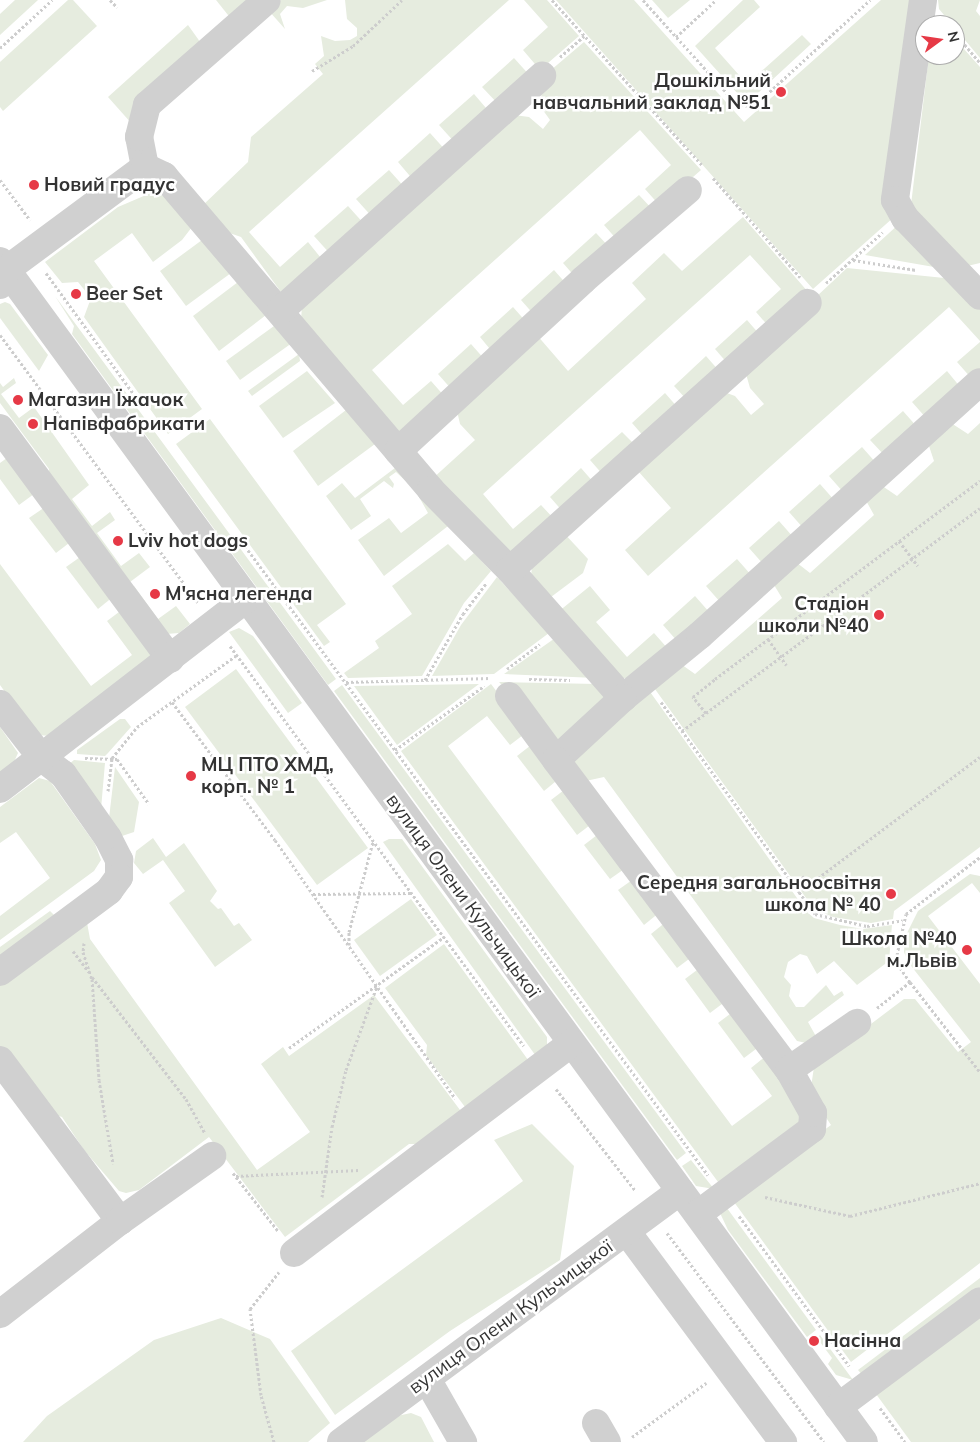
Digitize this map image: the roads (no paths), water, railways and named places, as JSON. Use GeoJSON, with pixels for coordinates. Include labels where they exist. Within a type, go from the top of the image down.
{"type":"FeatureCollection","features":[{"type":"Feature","properties":{"kind":"street"},"geometry":{"type":"LineString","coordinates":[[145,167],[140,137],[148,105],[267,0]]}},
{"type":"Feature","properties":{"kind":"street"},"geometry":{"type":"LineString","coordinates":[[923,0],[895,200],[905,218],[980,296]]}},
{"type":"Feature","properties":{"kind":"street"},"geometry":{"type":"LineString","coordinates":[[281,310],[542,76]]}},
{"type":"Feature","properties":{"kind":"street"},"geometry":{"type":"LineString","coordinates":[[2,272],[32,253],[145,167]]}},
{"type":"Feature","properties":{"kind":"street"},"geometry":{"type":"LineString","coordinates":[[145,167],[164,176],[173,184],[431,490],[506,566],[616,690]]}},
{"type":"Feature","properties":{"kind":"street"},"geometry":{"type":"LineString","coordinates":[[398,451],[584,280],[688,190]]}},
{"type":"Feature","properties":{"kind":"street","name":"вулиця Олени Кульчицької"},"geometry":{"type":"LineString","coordinates":[[2,272],[246,599],[864,1442]]}},
{"type":"Feature","properties":{"kind":"street"},"geometry":{"type":"LineString","coordinates":[[506,566],[811,298]]}},
{"type":"Feature","properties":{"kind":"street"},"geometry":{"type":"LineString","coordinates":[[556,760],[616,690],[645,680],[980,382]]}},
{"type":"Feature","properties":{"kind":"street"},"geometry":{"type":"LineString","coordinates":[[0,428],[170,659]]}},
{"type":"Feature","properties":{"kind":"street"},"geometry":{"type":"LineString","coordinates":[[0,789],[246,599]]}},
{"type":"Feature","properties":{"kind":"street"},"geometry":{"type":"LineString","coordinates":[[510,682],[556,760],[789,1070],[813,1113],[812,1129],[698,1214]]}},
{"type":"Feature","properties":{"kind":"street"},"geometry":{"type":"LineString","coordinates":[[0,704],[41,757],[63,774],[119,860],[119,877],[109,891],[0,972]]}},
{"type":"Feature","properties":{"kind":"street"},"geometry":{"type":"LineString","coordinates":[[789,1070],[857,1023]]}},
{"type":"Feature","properties":{"kind":"street"},"geometry":{"type":"LineString","coordinates":[[304,1246],[572,1043]]}},
{"type":"Feature","properties":{"kind":"street"},"geometry":{"type":"LineString","coordinates":[[0,1060],[110,1230]]}},
{"type":"Feature","properties":{"kind":"street"},"geometry":{"type":"LineString","coordinates":[[0,1314],[214,1154]]}},
{"type":"Feature","properties":{"kind":"street","name":"вулиця Олени Кульчицької"},"geometry":{"type":"LineString","coordinates":[[341,1442],[680,1191]]}},
{"type":"Feature","properties":{"kind":"street"},"geometry":{"type":"LineString","coordinates":[[627,1232],[783,1442]]}},
{"type":"Feature","properties":{"kind":"street"},"geometry":{"type":"LineString","coordinates":[[838,1407],[980,1301]]}},
{"type":"Feature","properties":{"kind":"street"},"geometry":{"type":"LineString","coordinates":[[426,1379],[463,1442]]}},
{"type":"Feature","properties":{"kind":"place","name":"Дошкільний навчальний заклад №51"},"geometry":{"type":"Point","coordinates":[781,92]}},
{"type":"Feature","properties":{"kind":"place","name":"Новий градус"},"geometry":{"type":"Point","coordinates":[34,185]}},
{"type":"Feature","properties":{"kind":"place","name":"Beer Set"},"geometry":{"type":"Point","coordinates":[76,294]}},
{"type":"Feature","properties":{"kind":"place","name":"Магазин Їжачок"},"geometry":{"type":"Point","coordinates":[18,400]}},
{"type":"Feature","properties":{"kind":"place","name":"Напівфабрикати"},"geometry":{"type":"Point","coordinates":[33,424]}},
{"type":"Feature","properties":{"kind":"place","name":"Lviv hot dogs"},"geometry":{"type":"Point","coordinates":[118,541]}},
{"type":"Feature","properties":{"kind":"place","name":"М'ясна легенда"},"geometry":{"type":"Point","coordinates":[155,594]}},
{"type":"Feature","properties":{"kind":"place","name":"Стадіон школи №40"},"geometry":{"type":"Point","coordinates":[879,615]}},
{"type":"Feature","properties":{"kind":"place","name":"МЦ ПТО ХМД, корп. № 1"},"geometry":{"type":"Point","coordinates":[191,776]}},
{"type":"Feature","properties":{"kind":"place","name":"Середня загальноосвітня школа № 40"},"geometry":{"type":"Point","coordinates":[891,894]}},
{"type":"Feature","properties":{"kind":"place","name":"Школа №40 м.Львів"},"geometry":{"type":"Point","coordinates":[967,950]}},
{"type":"Feature","properties":{"kind":"place","name":"Насінна"},"geometry":{"type":"Point","coordinates":[814,1341]}}]}
